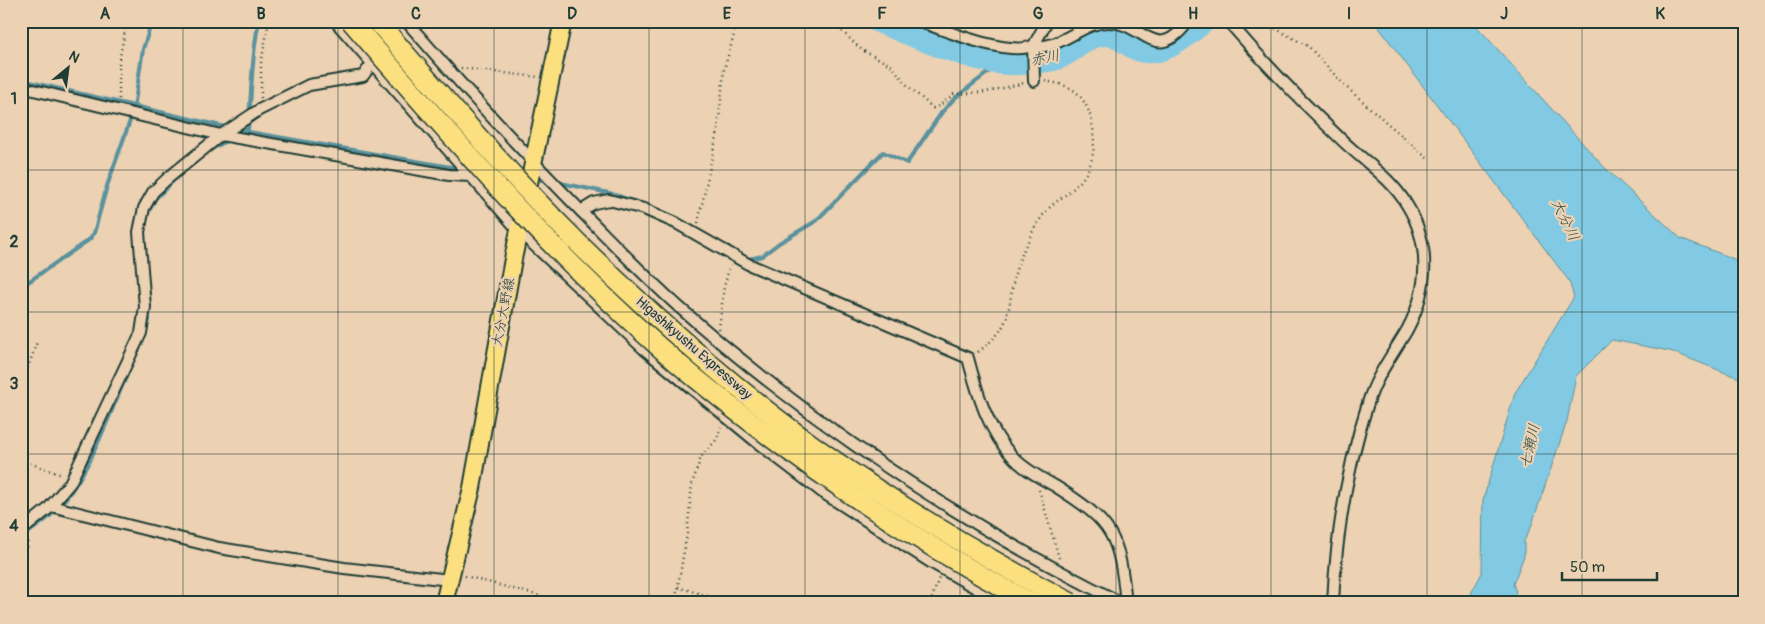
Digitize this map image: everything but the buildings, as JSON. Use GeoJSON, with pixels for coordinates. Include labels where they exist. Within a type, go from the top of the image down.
{"type":"FeatureCollection","features":[{"type":"Feature","properties":{"kind":"highway","name":"Higashikyushu Expressway"},"geometry":{"type":"LineString","coordinates":[[351,21],[502,191],[604,295],[693,376],[783,446],[856,498],[927,544],[1031,603]]}},
{"type":"Feature","properties":{"kind":"highway","name":"Higashikyushu Expressway"},"geometry":{"type":"LineString","coordinates":[[377,21],[462,118],[576,241],[710,363],[777,418],[854,473],[937,528],[1071,603]]}},
{"type":"Feature","properties":{"kind":"main road","name":"大分大野線"},"geometry":{"type":"LineString","coordinates":[[444,603],[472,488],[519,231],[562,21]]}},
{"type":"Feature","properties":{"kind":"street"},"geometry":{"type":"LineString","coordinates":[[335,21],[371,65],[519,231],[612,320],[726,417],[822,492],[943,570],[1002,603]]}},
{"type":"Feature","properties":{"kind":"street"},"geometry":{"type":"LineString","coordinates":[[406,21],[534,164],[640,272],[789,399],[915,488],[1032,557],[1122,603]]}},
{"type":"Feature","properties":{"kind":"street"},"geometry":{"type":"LineString","coordinates":[[919,21],[986,44],[1018,48],[1051,46],[1092,25],[1110,22],[1121,24],[1148,39],[1160,42],[1173,38],[1187,23]]}},
{"type":"Feature","properties":{"kind":"street"},"geometry":{"type":"LineString","coordinates":[[1034,81],[1033,46],[1047,21]]}},
{"type":"Feature","properties":{"kind":"street"},"geometry":{"type":"LineString","coordinates":[[1228,21],[1330,129],[1395,188],[1419,227],[1425,251],[1424,281],[1417,308],[1379,375],[1368,401],[1360,429],[1342,502],[1334,562],[1333,603]]}},
{"type":"Feature","properties":{"kind":"street"},"geometry":{"type":"LineString","coordinates":[[23,530],[51,506],[72,478],[143,326],[146,307],[138,241],[144,208],[159,185],[221,135],[261,109],[309,85],[363,76],[371,65]]}},
{"type":"Feature","properties":{"kind":"street"},"geometry":{"type":"LineString","coordinates":[[21,87],[221,135],[471,176]]}},
{"type":"Feature","properties":{"kind":"street"},"geometry":{"type":"LineString","coordinates":[[581,211],[598,201],[620,201],[666,218],[748,264],[968,358],[976,387],[996,434],[1014,458],[1086,506],[1104,523],[1121,559],[1126,603]]}},
{"type":"Feature","properties":{"kind":"street"},"geometry":{"type":"LineString","coordinates":[[51,506],[220,548],[344,568],[450,576]]}},
{"type":"Feature","properties":{"kind":"street"},"geometry":{"type":"LineString","coordinates":[[1329,603],[1333,590]]}},
{"type":"Feature","properties":{"kind":"path"},"geometry":{"type":"LineString","coordinates":[[116,110],[119,61],[127,21]]}},
{"type":"Feature","properties":{"kind":"path"},"geometry":{"type":"LineString","coordinates":[[261,109],[261,63],[269,21]]}},
{"type":"Feature","properties":{"kind":"path"},"geometry":{"type":"LineString","coordinates":[[694,234],[718,130],[724,70],[738,21]]}},
{"type":"Feature","properties":{"kind":"path"},"geometry":{"type":"LineString","coordinates":[[831,21],[857,46],[892,66],[908,86],[933,108],[939,106],[954,94],[987,92],[1034,81],[1057,83],[1080,96],[1091,124],[1092,156],[1086,174],[1079,183],[1045,212],[1032,233],[1018,264],[1009,314],[1001,330],[990,342],[968,358]]}},
{"type":"Feature","properties":{"kind":"path"},"geometry":{"type":"LineString","coordinates":[[1262,21],[1309,47],[1344,85],[1427,158]]}},
{"type":"Feature","properties":{"kind":"path"},"geometry":{"type":"LineString","coordinates":[[444,65],[552,77]]}},
{"type":"Feature","properties":{"kind":"path"},"geometry":{"type":"LineString","coordinates":[[21,387],[37,342]]}},
{"type":"Feature","properties":{"kind":"path"},"geometry":{"type":"LineString","coordinates":[[675,603],[694,477],[701,457],[717,439],[726,417]]}},
{"type":"Feature","properties":{"kind":"path"},"geometry":{"type":"LineString","coordinates":[[21,460],[72,478]]}},
{"type":"Feature","properties":{"kind":"path"},"geometry":{"type":"LineString","coordinates":[[1034,473],[1060,560]]}},
{"type":"Feature","properties":{"kind":"path"},"geometry":{"type":"LineString","coordinates":[[21,582],[29,542],[23,530]]}},
{"type":"Feature","properties":{"kind":"path"},"geometry":{"type":"LineString","coordinates":[[930,603],[943,570]]}},
{"type":"Feature","properties":{"kind":"path"},"geometry":{"type":"LineString","coordinates":[[450,576],[567,603]]}},
{"type":"Feature","properties":{"kind":"path"},"geometry":{"type":"LineString","coordinates":[[678,587],[731,603]]}},
{"type":"Feature","properties":{"kind":"water"},"geometry":{"type":"Polygon","coordinates":[[[1374,21],[1472,21],[1604,167],[1680,238],[1744,263],[1744,380],[1670,351],[1612,340],[1576,376],[1567,421],[1531,527],[1524,541],[1524,556],[1513,584],[1516,592],[1510,603],[1466,603],[1482,573],[1483,500],[1515,393],[1574,297],[1569,281],[1374,21]]]}},
{"type":"Feature","properties":{"kind":"waterway"},"geometry":{"type":"LineString","coordinates":[[134,108],[143,49],[152,21]]}},
{"type":"Feature","properties":{"kind":"waterway"},"geometry":{"type":"LineString","coordinates":[[245,130],[248,129],[253,62],[259,21]]}},
{"type":"Feature","properties":{"kind":"waterway","name":"赤川"},"geometry":{"type":"LineString","coordinates":[[876,21],[968,56],[997,63],[1011,64],[1033,63],[1061,58],[1092,38],[1105,35],[1117,38],[1135,49],[1154,52],[1182,40],[1205,21]]}},
{"type":"Feature","properties":{"kind":"waterway"},"geometry":{"type":"LineString","coordinates":[[743,256],[749,259],[762,256],[779,243],[816,221],[883,152],[907,163],[942,112],[955,98],[999,64]]}},
{"type":"Feature","properties":{"kind":"waterway"},"geometry":{"type":"LineString","coordinates":[[21,80],[243,131],[462,169]]}},
{"type":"Feature","properties":{"kind":"waterway"},"geometry":{"type":"LineString","coordinates":[[21,287],[90,239],[94,233],[107,186],[132,115]]}},
{"type":"Feature","properties":{"kind":"waterway"},"geometry":{"type":"LineString","coordinates":[[208,151],[230,139]]}},
{"type":"Feature","properties":{"kind":"waterway"},"geometry":{"type":"LineString","coordinates":[[147,215],[155,199],[176,178]]}},
{"type":"Feature","properties":{"kind":"waterway"},"geometry":{"type":"LineString","coordinates":[[534,179],[549,181]]}},
{"type":"Feature","properties":{"kind":"waterway"},"geometry":{"type":"LineString","coordinates":[[556,182],[609,193],[648,206]]}},
{"type":"Feature","properties":{"kind":"waterway"},"geometry":{"type":"LineString","coordinates":[[145,334],[149,320],[149,307]]}},
{"type":"Feature","properties":{"kind":"waterway"},"geometry":{"type":"LineString","coordinates":[[21,538],[52,514],[76,484],[95,448],[127,375]]}},
{"type":"Feature","properties":{"kind":"water label","name":"大分川"},"geometry":{"type":"Point","coordinates":[1565,220]}},
{"type":"Feature","properties":{"kind":"water label","name":"七瀬川"},"geometry":{"type":"Point","coordinates":[1530,446]}}]}
